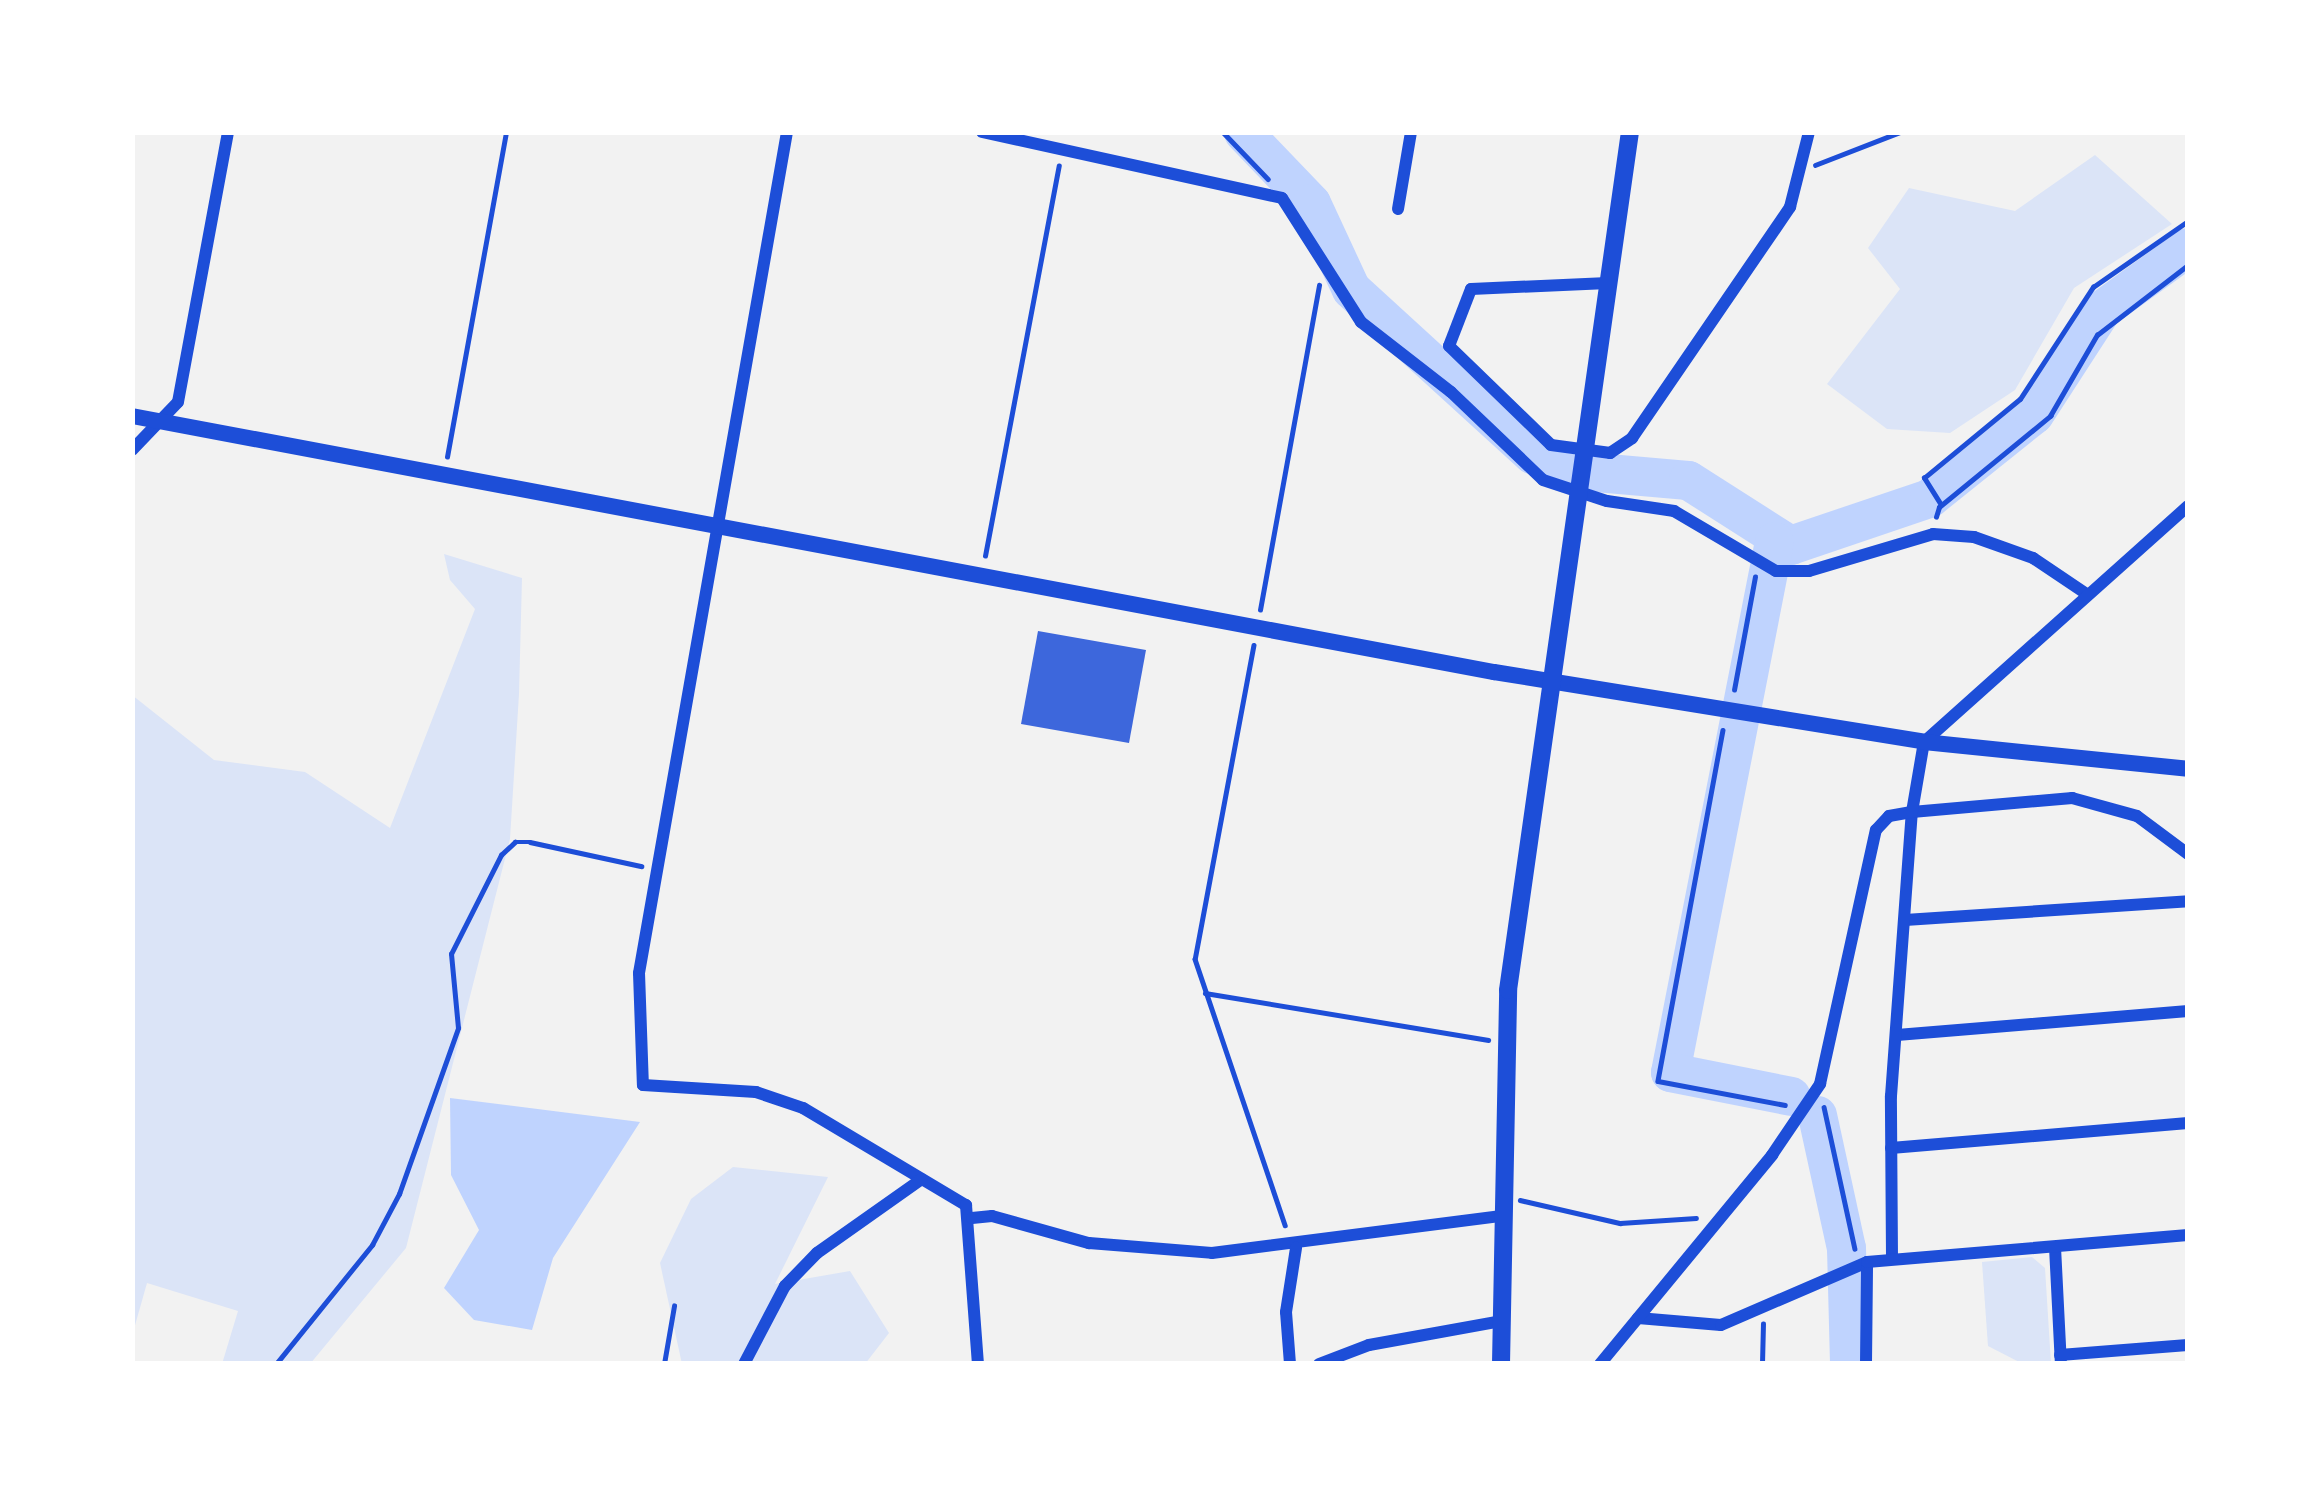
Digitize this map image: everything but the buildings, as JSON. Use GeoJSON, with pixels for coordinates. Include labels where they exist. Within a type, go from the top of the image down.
{"type":"FeatureCollection","features":[{"type":"Feature","properties":{"kind":"main road"},"geometry":{"type":"LineString","coordinates":[[1501,1364],[1506,1041],[1630,132]]}},
{"type":"Feature","properties":{"kind":"street"},"geometry":{"type":"LineString","coordinates":[[132,451],[166,423],[178,402],[228,132]]}},
{"type":"Feature","properties":{"kind":"street"},"geometry":{"type":"LineString","coordinates":[[787,132],[639,973],[643,1085],[702,1084],[772,1097],[966,1205],[972,1218],[978,1364]]}},
{"type":"Feature","properties":{"kind":"street"},"geometry":{"type":"LineString","coordinates":[[982,132],[1282,198],[1361,322],[1451,392],[1532,475],[1674,511],[1757,565],[1809,572],[1933,534],[1973,537],[2033,558],[2085,593]]}},
{"type":"Feature","properties":{"kind":"street"},"geometry":{"type":"LineString","coordinates":[[1398,209],[1412,132]]}},
{"type":"Feature","properties":{"kind":"street"},"geometry":{"type":"LineString","coordinates":[[1608,283],[1471,289],[1449,346],[1552,445],[1586,455],[1610,453],[1632,438],[1767,245],[1804,166],[1808,132]]}},
{"type":"Feature","properties":{"kind":"street"},"geometry":{"type":"LineString","coordinates":[[132,416],[1555,682],[1924,742],[2188,769]]}},
{"type":"Feature","properties":{"kind":"street"},"geometry":{"type":"LineString","coordinates":[[1892,1257],[1897,1035],[1912,812],[1924,742],[2085,593],[2188,506]]}},
{"type":"Feature","properties":{"kind":"street"},"geometry":{"type":"LineString","coordinates":[[1600,1364],[1716,1225],[1815,1093],[1844,998],[1876,830],[1889,816],[2072,798],[2138,816],[2188,854]]}},
{"type":"Feature","properties":{"kind":"street"},"geometry":{"type":"LineString","coordinates":[[1905,920],[2188,901]]}},
{"type":"Feature","properties":{"kind":"street"},"geometry":{"type":"LineString","coordinates":[[1897,1035],[2188,1011]]}},
{"type":"Feature","properties":{"kind":"street"},"geometry":{"type":"LineString","coordinates":[[1891,1148],[2188,1123]]}},
{"type":"Feature","properties":{"kind":"street"},"geometry":{"type":"LineString","coordinates":[[744,1364],[785,1286],[817,1253],[922,1180]]}},
{"type":"Feature","properties":{"kind":"street"},"geometry":{"type":"LineString","coordinates":[[972,1218],[992,1216],[1089,1243],[1212,1253],[1296,1248],[1502,1208]]}},
{"type":"Feature","properties":{"kind":"street"},"geometry":{"type":"LineString","coordinates":[[1638,1318],[1721,1325],[1863,1263],[1892,1257],[2188,1234]]}},
{"type":"Feature","properties":{"kind":"street"},"geometry":{"type":"LineString","coordinates":[[2055,1246],[2060,1359],[2188,1345]]}},
{"type":"Feature","properties":{"kind":"street"},"geometry":{"type":"LineString","coordinates":[[1290,1364],[1286,1312],[1296,1248]]}},
{"type":"Feature","properties":{"kind":"street"},"geometry":{"type":"LineString","coordinates":[[1863,1263],[1866,1364]]}},
{"type":"Feature","properties":{"kind":"street"},"geometry":{"type":"LineString","coordinates":[[1319,1364],[1369,1345],[1501,1321]]}},
{"type":"Feature","properties":{"kind":"path"},"geometry":{"type":"LineString","coordinates":[[443,474],[506,132]]}},
{"type":"Feature","properties":{"kind":"path"},"geometry":{"type":"LineString","coordinates":[[1222,132],[1282,198]]}},
{"type":"Feature","properties":{"kind":"path"},"geometry":{"type":"LineString","coordinates":[[1804,166],[1900,132]]}},
{"type":"Feature","properties":{"kind":"path"},"geometry":{"type":"LineString","coordinates":[[982,573],[1062,149]]}},
{"type":"Feature","properties":{"kind":"path"},"geometry":{"type":"LineString","coordinates":[[1941,505],[1924,478],[2020,399],[2093,287],[2188,221]]}},
{"type":"Feature","properties":{"kind":"path"},"geometry":{"type":"LineString","coordinates":[[1933,534],[1941,505],[2050,416],[2097,334],[2188,265]]}},
{"type":"Feature","properties":{"kind":"path"},"geometry":{"type":"LineString","coordinates":[[1296,1248],[1262,1175],[1195,959],[1318,286],[1330,280]]}},
{"type":"Feature","properties":{"kind":"path"},"geometry":{"type":"LineString","coordinates":[[1757,565],[1658,1082],[1800,1114]]}},
{"type":"Feature","properties":{"kind":"path"},"geometry":{"type":"LineString","coordinates":[[276,1364],[372,1245],[399,1194],[458,1028],[451,954],[501,855],[515,842],[530,842],[656,869]]}},
{"type":"Feature","properties":{"kind":"path"},"geometry":{"type":"LineString","coordinates":[[1205,993],[1506,1041]]}},
{"type":"Feature","properties":{"kind":"path"},"geometry":{"type":"LineString","coordinates":[[1815,1093],[1826,1110],[1863,1263]]}},
{"type":"Feature","properties":{"kind":"path"},"geometry":{"type":"LineString","coordinates":[[1502,1208],[1562,1205],[1620,1223],[1680,1214],[1716,1225]]}},
{"type":"Feature","properties":{"kind":"path"},"geometry":{"type":"LineString","coordinates":[[664,1364],[674,1306]]}},
{"type":"Feature","properties":{"kind":"path"},"geometry":{"type":"LineString","coordinates":[[1762,1364],[1763,1307]]}},
{"type":"Feature","properties":{"kind":"shaded area"},"geometry":{"type":"Polygon","coordinates":[[[2095,155],[2172,224],[2074,288],[2015,390],[1950,433],[1887,429],[1827,384],[1900,289],[1868,248],[1909,188],[2015,211],[2095,155]]]}},
{"type":"Feature","properties":{"kind":"shaded area"},"geometry":{"type":"Polygon","coordinates":[[[444,554],[522,578],[519,694],[510,839],[406,1248],[310,1364],[222,1364],[238,1311],[147,1283],[132,1336],[132,695],[214,760],[305,772],[390,828],[475,609],[450,580],[444,554]]]}},
{"type":"Feature","properties":{"kind":"shaded area"},"geometry":{"type":"Polygon","coordinates":[[[733,1167],[828,1177],[775,1284],[850,1271],[889,1333],[865,1364],[682,1364],[660,1263],[691,1199],[733,1167]]]}},
{"type":"Feature","properties":{"kind":"shaded area"},"geometry":{"type":"Polygon","coordinates":[[[2032,1257],[2045,1268],[2051,1364],[2023,1364],[1988,1346],[1982,1262],[2032,1257]]]}},
{"type":"Feature","properties":{"kind":"water"},"geometry":{"type":"Polygon","coordinates":[[[450,1098],[640,1122],[553,1258],[532,1330],[474,1320],[444,1288],[479,1230],[451,1175],[450,1098]]]}},
{"type":"Feature","properties":{"kind":"waterway"},"geometry":{"type":"LineString","coordinates":[[1243,132],[1311,203],[1351,289],[1532,454],[1596,472],[1688,480],[1790,545],[1929,498],[2034,414],[2102,309],[2188,247]]}},
{"type":"Feature","properties":{"kind":"waterway"},"geometry":{"type":"LineString","coordinates":[[1774,541],[1670,1072],[1791,1096]]}},
{"type":"Feature","properties":{"kind":"waterway"},"geometry":{"type":"LineString","coordinates":[[1817,1115],[1846,1248],[1849,1364]]}}]}
